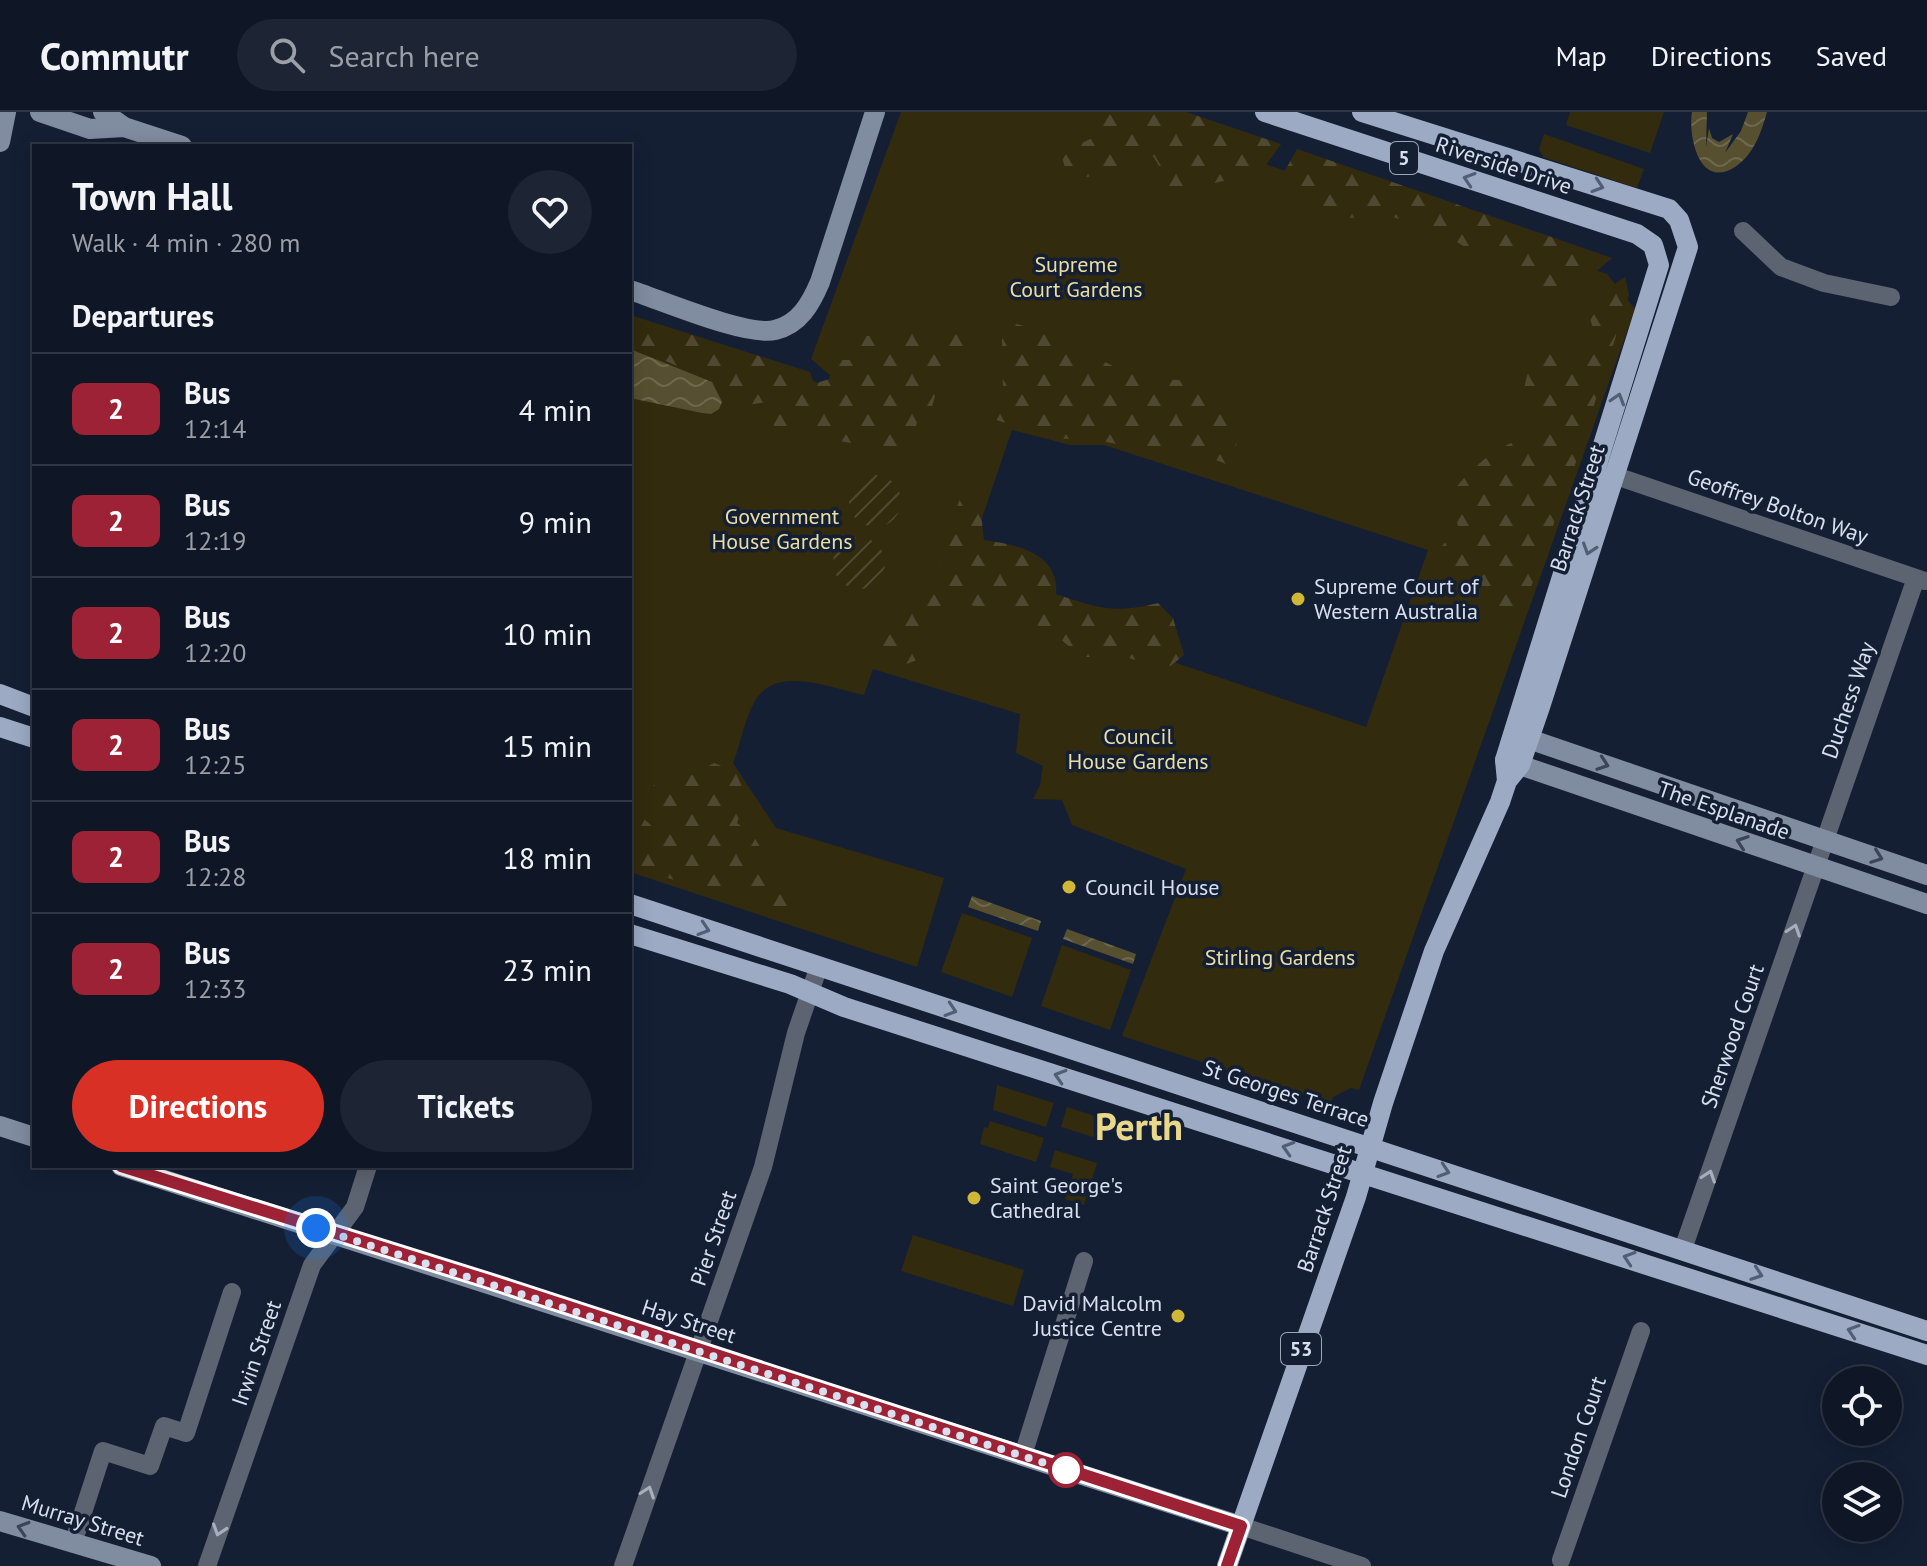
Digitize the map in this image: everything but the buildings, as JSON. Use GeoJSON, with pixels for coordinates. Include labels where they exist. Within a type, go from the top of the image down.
{"type":"FeatureCollection","features":[{"type":"Feature","properties":{"kind":"main road"},"geometry":{"type":"LineString","coordinates":[[0,142],[6,112]]}},
{"type":"Feature","properties":{"kind":"main road"},"geometry":{"type":"LineString","coordinates":[[40,112],[90,129],[124,127]]}},
{"type":"Feature","properties":{"kind":"main road"},"geometry":{"type":"LineString","coordinates":[[103,112],[124,127],[176,144]]}},
{"type":"Feature","properties":{"kind":"main road"},"geometry":{"type":"LineString","coordinates":[[632,291],[743,328],[774,330],[790,324],[810,306],[820,282],[875,112]]}},
{"type":"Feature","properties":{"kind":"main road","name":"Riverside Drive"},"geometry":{"type":"LineString","coordinates":[[1265,112],[1637,234],[1653,245],[1659,258],[1658,272]]}},
{"type":"Feature","properties":{"kind":"main road","name":"Riverside Drive"},"geometry":{"type":"LineString","coordinates":[[1362,112],[1669,209],[1686,232],[1688,247]]}},
{"type":"Feature","properties":{"kind":"main road"},"geometry":{"type":"LineString","coordinates":[[1524,163],[1527,181],[1544,203]]}},
{"type":"Feature","properties":{"kind":"main road","name":"Barrack Street"},"geometry":{"type":"LineString","coordinates":[[1227,1566],[1363,1172],[1434,951],[1510,769],[1613,475],[1688,247]]}},
{"type":"Feature","properties":{"kind":"main road","name":"Barrack Street"},"geometry":{"type":"LineString","coordinates":[[1521,736],[1658,272]]}},
{"type":"Feature","properties":{"kind":"main road"},"geometry":{"type":"LineString","coordinates":[[0,694],[32,706]]}},
{"type":"Feature","properties":{"kind":"main road"},"geometry":{"type":"LineString","coordinates":[[0,727],[32,737]]}},
{"type":"Feature","properties":{"kind":"main road","name":"The Esplanade"},"geometry":{"type":"LineString","coordinates":[[1521,736],[1927,875]]}},
{"type":"Feature","properties":{"kind":"main road","name":"The Esplanade"},"geometry":{"type":"LineString","coordinates":[[1510,769],[1927,904]]}},
{"type":"Feature","properties":{"kind":"main road","name":"St Georges Terrace"},"geometry":{"type":"LineString","coordinates":[[632,905],[1927,1331]]}},
{"type":"Feature","properties":{"kind":"main road"},"geometry":{"type":"LineString","coordinates":[[632,935],[811,993],[844,1007],[1927,1355]]}},
{"type":"Feature","properties":{"kind":"main road"},"geometry":{"type":"LineString","coordinates":[[0,1126],[32,1136]]}},
{"type":"Feature","properties":{"kind":"main road","name":"Hay Street"},"geometry":{"type":"LineString","coordinates":[[127,1168],[1241,1526]]}},
{"type":"Feature","properties":{"kind":"main road","name":"Murray Street"},"geometry":{"type":"LineString","coordinates":[[0,1521],[151,1566]]}},
{"type":"Feature","properties":{"kind":"street"},"geometry":{"type":"LineString","coordinates":[[1743,231],[1781,267],[1824,283],[1891,297]]}},
{"type":"Feature","properties":{"kind":"street","name":"Geoffrey Bolton Way"},"geometry":{"type":"LineString","coordinates":[[1613,475],[1921,580]]}},
{"type":"Feature","properties":{"kind":"street","name":"Duchess Way"},"geometry":{"type":"LineString","coordinates":[[1826,839],[1921,580]]}},
{"type":"Feature","properties":{"kind":"street","name":"Sherwood Court"},"geometry":{"type":"LineString","coordinates":[[1683,1249],[1826,839]]}},
{"type":"Feature","properties":{"kind":"street","name":"Pier Street"},"geometry":{"type":"LineString","coordinates":[[623,1566],[763,1167],[796,1033],[819,966]]}},
{"type":"Feature","properties":{"kind":"street","name":"Irwin Street"},"geometry":{"type":"LineString","coordinates":[[207,1566],[312,1265],[355,1207],[367,1168]]}},
{"type":"Feature","properties":{"kind":"street"},"geometry":{"type":"LineString","coordinates":[[1023,1455],[1084,1261]]}},
{"type":"Feature","properties":{"kind":"street"},"geometry":{"type":"LineString","coordinates":[[77,1531],[103,1451],[150,1466],[164,1426],[186,1433],[224,1343],[232,1292]]}},
{"type":"Feature","properties":{"kind":"street","name":"London Court"},"geometry":{"type":"LineString","coordinates":[[1561,1560],[1641,1331]]}},
{"type":"Feature","properties":{"kind":"street"},"geometry":{"type":"LineString","coordinates":[[1241,1526],[1362,1566]]}},
{"type":"Feature","properties":{"kind":"green space"},"geometry":{"type":"Polygon","coordinates":[[[901,112],[1103,112],[1607,274],[1635,309],[1359,1090],[1351,1088],[1333,1097],[1331,1104],[1122,1036],[1186,869],[1072,825],[1062,800],[1033,799],[1040,785],[1043,766],[1016,753],[1020,714],[873,669],[864,695],[808,682],[779,683],[767,688],[749,713],[733,763],[776,828],[944,878],[917,967],[632,873],[632,318],[853,395],[811,359],[901,112]],[[1012,430],[958,589],[1366,727],[1428,550],[1104,445],[1070,445],[1012,430]]]}},
{"type":"Feature","properties":{"kind":"green space"},"geometry":{"type":"Polygon","coordinates":[[[1097,112],[1186,112],[1281,144],[1261,172],[1169,194],[1164,174],[1150,151],[1089,177],[1067,174],[1061,154],[1092,138],[1100,126],[1097,112]]]}},
{"type":"Feature","properties":{"kind":"green space"},"geometry":{"type":"Polygon","coordinates":[[[1570,112],[1664,112],[1650,153],[1566,125],[1570,112]]]}},
{"type":"Feature","properties":{"kind":"green space"},"geometry":{"type":"Polygon","coordinates":[[[1544,134],[1644,169],[1637,188],[1543,157],[1539,149],[1544,134]]]}},
{"type":"Feature","properties":{"kind":"green space"},"geometry":{"type":"Polygon","coordinates":[[[1297,149],[1612,258],[1570,294],[1557,301],[1546,298],[1522,269],[1496,255],[1470,250],[1437,230],[1389,216],[1349,218],[1328,210],[1282,176],[1297,149]]]}},
{"type":"Feature","properties":{"kind":"green space"},"geometry":{"type":"Polygon","coordinates":[[[1625,277],[1629,295],[1576,462],[1513,637],[1499,616],[1482,613],[1437,552],[1458,527],[1452,493],[1500,448],[1538,436],[1549,420],[1524,390],[1531,356],[1538,347],[1568,358],[1588,354],[1595,348],[1595,336],[1587,303],[1625,277]]]}},
{"type":"Feature","properties":{"kind":"green space"},"geometry":{"type":"Polygon","coordinates":[[[632,316],[810,372],[814,384],[829,379],[833,360],[849,360],[862,344],[864,336],[887,336],[911,327],[974,326],[967,358],[946,353],[931,411],[919,413],[910,453],[775,430],[768,402],[733,407],[713,382],[632,346],[632,316]]]}},
{"type":"Feature","properties":{"kind":"green space"},"geometry":{"type":"Polygon","coordinates":[[[1017,324],[1041,331],[1115,367],[1152,378],[1201,382],[1226,396],[1243,426],[1229,465],[1186,449],[1142,449],[1101,441],[1054,438],[993,419],[1003,389],[1002,339],[1007,326],[1017,324]]]}},
{"type":"Feature","properties":{"kind":"green space"},"geometry":{"type":"Polygon","coordinates":[[[875,475],[893,483],[901,501],[893,519],[875,527],[857,519],[849,501],[857,483],[875,475]]]}},
{"type":"Feature","properties":{"kind":"green space"},"geometry":{"type":"Polygon","coordinates":[[[962,494],[980,505],[984,540],[1022,548],[1043,560],[1051,569],[1056,594],[1106,608],[1158,603],[1173,618],[1184,655],[1168,668],[1124,657],[1111,647],[1097,657],[1080,657],[1039,626],[960,602],[921,642],[920,659],[898,667],[883,662],[875,646],[879,630],[888,627],[889,610],[920,612],[951,542],[948,529],[962,494]]]}},
{"type":"Feature","properties":{"kind":"green space"},"geometry":{"type":"Polygon","coordinates":[[[859,537],[877,545],[885,563],[877,581],[859,589],[841,581],[833,563],[841,545],[859,537]]]}},
{"type":"Feature","properties":{"kind":"green space"},"geometry":{"type":"Polygon","coordinates":[[[714,763],[735,771],[746,796],[737,823],[753,835],[781,883],[811,894],[810,910],[789,917],[732,892],[700,888],[632,867],[632,799],[641,816],[660,834],[647,791],[658,782],[688,777],[714,763]]]}},
{"type":"Feature","properties":{"kind":"green space"},"geometry":{"type":"Polygon","coordinates":[[[962,913],[1032,938],[1012,997],[941,972],[962,913]]]}},
{"type":"Feature","properties":{"kind":"green space"},"geometry":{"type":"Polygon","coordinates":[[[1062,945],[1131,970],[1110,1030],[1041,1006],[1062,945]]]}},
{"type":"Feature","properties":{"kind":"green space"},"geometry":{"type":"Polygon","coordinates":[[[997,1085],[1054,1103],[1046,1127],[993,1110],[997,1085]]]}},
{"type":"Feature","properties":{"kind":"green space"},"geometry":{"type":"Polygon","coordinates":[[[1067,1107],[1110,1121],[1103,1140],[1061,1127],[1067,1107]]]}},
{"type":"Feature","properties":{"kind":"green space"},"geometry":{"type":"Polygon","coordinates":[[[990,1121],[1044,1138],[1036,1162],[980,1144],[984,1127],[988,1128],[990,1121]]]}},
{"type":"Feature","properties":{"kind":"green space"},"geometry":{"type":"Polygon","coordinates":[[[1055,1150],[1097,1163],[1084,1205],[1065,1199],[1073,1174],[1050,1167],[1055,1150]]]}},
{"type":"Feature","properties":{"kind":"green space"},"geometry":{"type":"Polygon","coordinates":[[[913,1235],[1024,1270],[1013,1306],[901,1271],[913,1235]]]}},
{"type":"Feature","properties":{"kind":"water"},"geometry":{"type":"Polygon","coordinates":[[[1692,112],[1707,112],[1706,147],[1709,128],[1712,138],[1719,142],[1733,134],[1725,153],[1741,131],[1748,112],[1767,112],[1747,156],[1735,167],[1723,172],[1713,171],[1698,157],[1692,134],[1692,112]]]}},
{"type":"Feature","properties":{"kind":"water"},"geometry":{"type":"Polygon","coordinates":[[[632,350],[712,382],[722,402],[719,409],[711,414],[632,398],[632,350]]]}},
{"type":"Feature","properties":{"kind":"water"},"geometry":{"type":"Polygon","coordinates":[[[972,896],[1041,921],[1038,931],[968,907],[972,896]]]}},
{"type":"Feature","properties":{"kind":"water"},"geometry":{"type":"Polygon","coordinates":[[[1067,929],[1136,954],[1133,964],[1063,939],[1067,929]]]}},
{"type":"Feature","properties":{"kind":"bus line","name":"2"},"geometry":{"type":"LineString","coordinates":[[127,1168],[486,1280],[1241,1526],[1227,1566]]}},
{"type":"Feature","properties":{"kind":"place","name":"Supreme Court of Western Australia"},"geometry":{"type":"Point","coordinates":[1298,599]}},
{"type":"Feature","properties":{"kind":"place","name":"Council House"},"geometry":{"type":"Point","coordinates":[1069,887]}},
{"type":"Feature","properties":{"kind":"place","name":"Saint George's Cathedral"},"geometry":{"type":"Point","coordinates":[974,1198]}},
{"type":"Feature","properties":{"kind":"place","name":"David Malcolm Justice Centre"},"geometry":{"type":"Point","coordinates":[1178,1316]}},
{"type":"Feature","properties":{"kind":"district","name":"Perth"},"geometry":{"type":"Point","coordinates":[1139,1127]}},
{"type":"Feature","properties":{"kind":"route"},"geometry":{"type":"LineString","coordinates":[[316,1228],[672,1340],[1066,1470]]}},
{"type":"Feature","properties":{"kind":"park label","name":"Supreme Court Gardens"},"geometry":{"type":"Point","coordinates":[1076,276]}},
{"type":"Feature","properties":{"kind":"park label","name":"Government House Gardens"},"geometry":{"type":"Point","coordinates":[782,528]}},
{"type":"Feature","properties":{"kind":"park label","name":"Council House Gardens"},"geometry":{"type":"Point","coordinates":[1138,748]}},
{"type":"Feature","properties":{"kind":"park label","name":"Stirling Gardens"},"geometry":{"type":"Point","coordinates":[1280,957]}}]}
